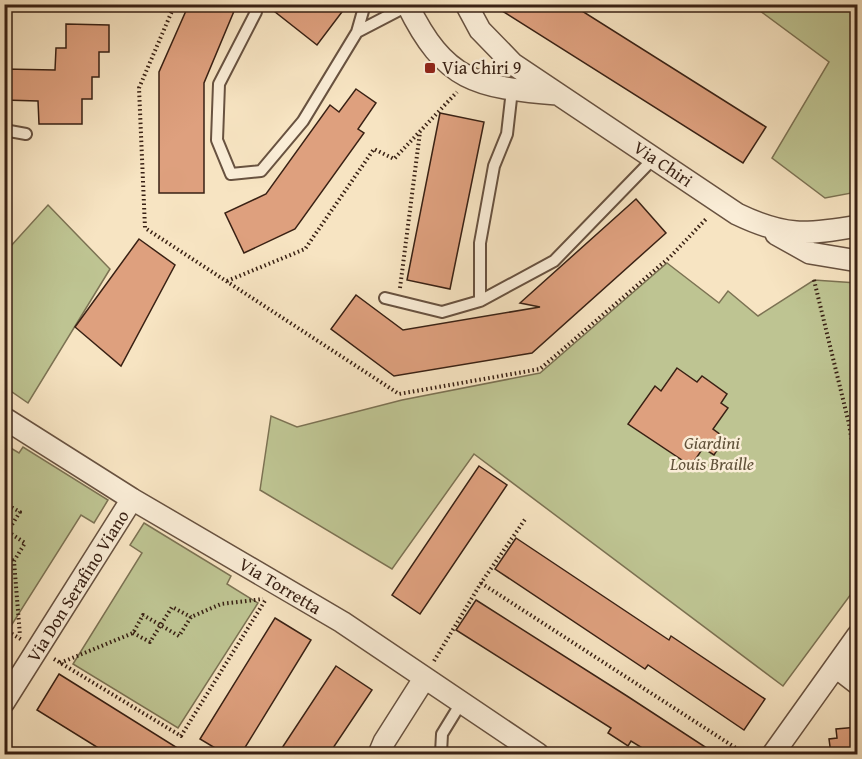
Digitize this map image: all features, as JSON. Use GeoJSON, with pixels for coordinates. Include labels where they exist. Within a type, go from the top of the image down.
{"type":"FeatureCollection","features":[{"type":"Feature","properties":{"kind":"street","name":"Via Chiri"},"geometry":{"type":"LineString","coordinates":[[466,4],[480,30],[513,64],[737,214],[768,228],[810,253],[858,261]]}},
{"type":"Feature","properties":{"kind":"street","name":"Via Chiri"},"geometry":{"type":"LineString","coordinates":[[407,5],[419,29],[443,61],[469,80],[512,90],[561,94]]}},
{"type":"Feature","properties":{"kind":"street","name":"Via Chiri"},"geometry":{"type":"LineString","coordinates":[[768,228],[793,233],[858,226]]}},
{"type":"Feature","properties":{"kind":"street","name":"Via Torretta"},"geometry":{"type":"LineString","coordinates":[[4,418],[132,499],[270,591],[342,622],[538,754]]}},
{"type":"Feature","properties":{"kind":"street","name":"Via Don Serafino Viano"},"geometry":{"type":"LineString","coordinates":[[4,702],[30,645],[132,499]]}},
{"type":"Feature","properties":{"kind":"street"},"geometry":{"type":"LineString","coordinates":[[773,754],[858,635]]}},
{"type":"Feature","properties":{"kind":"street"},"geometry":{"type":"LineString","coordinates":[[836,667],[858,684]]}},
{"type":"Feature","properties":{"kind":"street"},"geometry":{"type":"LineString","coordinates":[[379,754],[384,742],[424,679]]}},
{"type":"Feature","properties":{"kind":"lane"},"geometry":{"type":"LineString","coordinates":[[256,12],[219,84],[217,140],[231,174],[261,171],[303,121],[357,32],[365,4]]}},
{"type":"Feature","properties":{"kind":"lane"},"geometry":{"type":"LineString","coordinates":[[357,32],[407,5]]}},
{"type":"Feature","properties":{"kind":"lane"},"geometry":{"type":"LineString","coordinates":[[480,302],[480,243],[494,166],[507,134],[512,90]]}},
{"type":"Feature","properties":{"kind":"lane"},"geometry":{"type":"LineString","coordinates":[[4,130],[26,134]]}},
{"type":"Feature","properties":{"kind":"lane"},"geometry":{"type":"LineString","coordinates":[[385,298],[442,312],[480,302],[554,261],[654,158]]}},
{"type":"Feature","properties":{"kind":"lane"},"geometry":{"type":"LineString","coordinates":[[444,754],[441,753],[442,734],[461,703]]}},
{"type":"Feature","properties":{"kind":"path"},"geometry":{"type":"LineString","coordinates":[[175,4],[140,88],[145,228],[399,394],[540,369],[670,257],[711,213]]}},
{"type":"Feature","properties":{"kind":"path"},"geometry":{"type":"LineString","coordinates":[[226,282],[304,249],[374,149],[394,159],[469,80]]}},
{"type":"Feature","properties":{"kind":"path"},"geometry":{"type":"LineString","coordinates":[[398,301],[420,131]]}},
{"type":"Feature","properties":{"kind":"path"},"geometry":{"type":"LineString","coordinates":[[814,280],[846,412],[858,478]]}},
{"type":"Feature","properties":{"kind":"path"},"geometry":{"type":"LineString","coordinates":[[4,503],[20,512],[6,530],[4,537]]}},
{"type":"Feature","properties":{"kind":"path"},"geometry":{"type":"LineString","coordinates":[[424,679],[481,583],[526,518]]}},
{"type":"Feature","properties":{"kind":"path"},"geometry":{"type":"LineString","coordinates":[[6,530],[26,543],[14,561],[30,645]]}},
{"type":"Feature","properties":{"kind":"path"},"geometry":{"type":"LineString","coordinates":[[4,555],[14,561]]}},
{"type":"Feature","properties":{"kind":"path"},"geometry":{"type":"LineString","coordinates":[[481,583],[745,754]]}},
{"type":"Feature","properties":{"kind":"path"},"geometry":{"type":"LineString","coordinates":[[59,663],[133,633],[143,615],[179,636],[191,617],[221,604],[270,591]]}},
{"type":"Feature","properties":{"kind":"path"},"geometry":{"type":"LineString","coordinates":[[4,629],[182,736],[270,591]]}},
{"type":"Feature","properties":{"kind":"path"},"geometry":{"type":"LineString","coordinates":[[133,633],[150,642],[172,607],[191,617]]}},
{"type":"Feature","properties":{"kind":"green space"},"geometry":{"type":"Polygon","coordinates":[[[752,5],[857,5],[857,192],[825,198],[772,158],[829,62],[752,5]]]}},
{"type":"Feature","properties":{"kind":"green space"},"geometry":{"type":"Polygon","coordinates":[[[48,205],[110,269],[28,403],[5,387],[4,243],[10,247],[48,205]]]}},
{"type":"Feature","properties":{"kind":"green space","name":"Giardini Louis Braille"},"geometry":{"type":"Polygon","coordinates":[[[667,263],[719,303],[728,291],[758,316],[814,280],[857,283],[857,586],[783,686],[474,454],[392,569],[260,490],[271,416],[297,427],[402,400],[540,373],[667,263]]]}},
{"type":"Feature","properties":{"kind":"green space"},"geometry":{"type":"Polygon","coordinates":[[[4,444],[19,453],[23,447],[108,500],[94,523],[81,515],[11,626],[4,621],[4,444]]]}},
{"type":"Feature","properties":{"kind":"green space"},"geometry":{"type":"Polygon","coordinates":[[[144,523],[231,576],[227,584],[258,603],[178,728],[73,664],[142,553],[130,545],[144,523]]]}},
{"type":"Feature","properties":{"kind":"building"},"geometry":{"type":"Polygon","coordinates":[[[189,4],[237,4],[204,83],[204,193],[159,193],[159,72],[189,4]]]}},
{"type":"Feature","properties":{"kind":"building"},"geometry":{"type":"Polygon","coordinates":[[[265,4],[348,4],[317,45],[265,4]]]}},
{"type":"Feature","properties":{"kind":"building"},"geometry":{"type":"Polygon","coordinates":[[[491,4],[571,4],[766,127],[743,163],[491,4]]]}},
{"type":"Feature","properties":{"kind":"building"},"geometry":{"type":"Polygon","coordinates":[[[66,24],[109,25],[109,52],[99,52],[99,77],[92,77],[92,99],[82,99],[82,124],[39,124],[38,101],[4,100],[4,69],[55,70],[56,48],[66,48],[66,24]]]}},
{"type":"Feature","properties":{"kind":"building"},"geometry":{"type":"Polygon","coordinates":[[[356,89],[376,103],[358,129],[364,133],[295,229],[244,253],[225,213],[266,194],[330,105],[339,112],[356,89]]]}},
{"type":"Feature","properties":{"kind":"building"},"geometry":{"type":"Polygon","coordinates":[[[440,113],[484,122],[450,289],[407,280],[440,113]]]}},
{"type":"Feature","properties":{"kind":"building"},"geometry":{"type":"Polygon","coordinates":[[[636,199],[666,233],[532,353],[394,376],[331,329],[356,295],[403,330],[540,307],[520,303],[636,199]]]}},
{"type":"Feature","properties":{"kind":"building"},"geometry":{"type":"Polygon","coordinates":[[[139,239],[175,265],[121,366],[75,327],[139,239]]]}},
{"type":"Feature","properties":{"kind":"building"},"geometry":{"type":"Polygon","coordinates":[[[677,368],[697,382],[702,376],[727,394],[721,403],[728,408],[713,429],[725,438],[714,455],[703,448],[691,466],[628,424],[655,386],[661,391],[677,368]]]}},
{"type":"Feature","properties":{"kind":"building"},"geometry":{"type":"Polygon","coordinates":[[[479,466],[507,485],[420,614],[392,595],[479,466]]]}},
{"type":"Feature","properties":{"kind":"building"},"geometry":{"type":"Polygon","coordinates":[[[516,538],[669,640],[671,636],[765,699],[744,730],[648,665],[645,669],[495,569],[516,538]]]}},
{"type":"Feature","properties":{"kind":"building"},"geometry":{"type":"Polygon","coordinates":[[[476,600],[716,754],[652,754],[631,741],[628,746],[608,733],[611,728],[456,630],[476,600]]]}},
{"type":"Feature","properties":{"kind":"building"},"geometry":{"type":"Polygon","coordinates":[[[275,618],[311,640],[241,754],[225,754],[200,739],[275,618]]]}},
{"type":"Feature","properties":{"kind":"building"},"geometry":{"type":"Polygon","coordinates":[[[336,666],[372,690],[329,754],[278,754],[336,666]]]}},
{"type":"Feature","properties":{"kind":"building"},"geometry":{"type":"Polygon","coordinates":[[[59,674],[187,754],[108,754],[37,710],[59,674]]]}},
{"type":"Feature","properties":{"kind":"building"},"geometry":{"type":"Polygon","coordinates":[[[858,727],[855,754],[831,754],[829,739],[837,738],[836,729],[858,727]]]}},
{"type":"Feature","properties":{"kind":"place","name":"Via Chiri 9"},"geometry":{"type":"Point","coordinates":[430,68]}}]}
